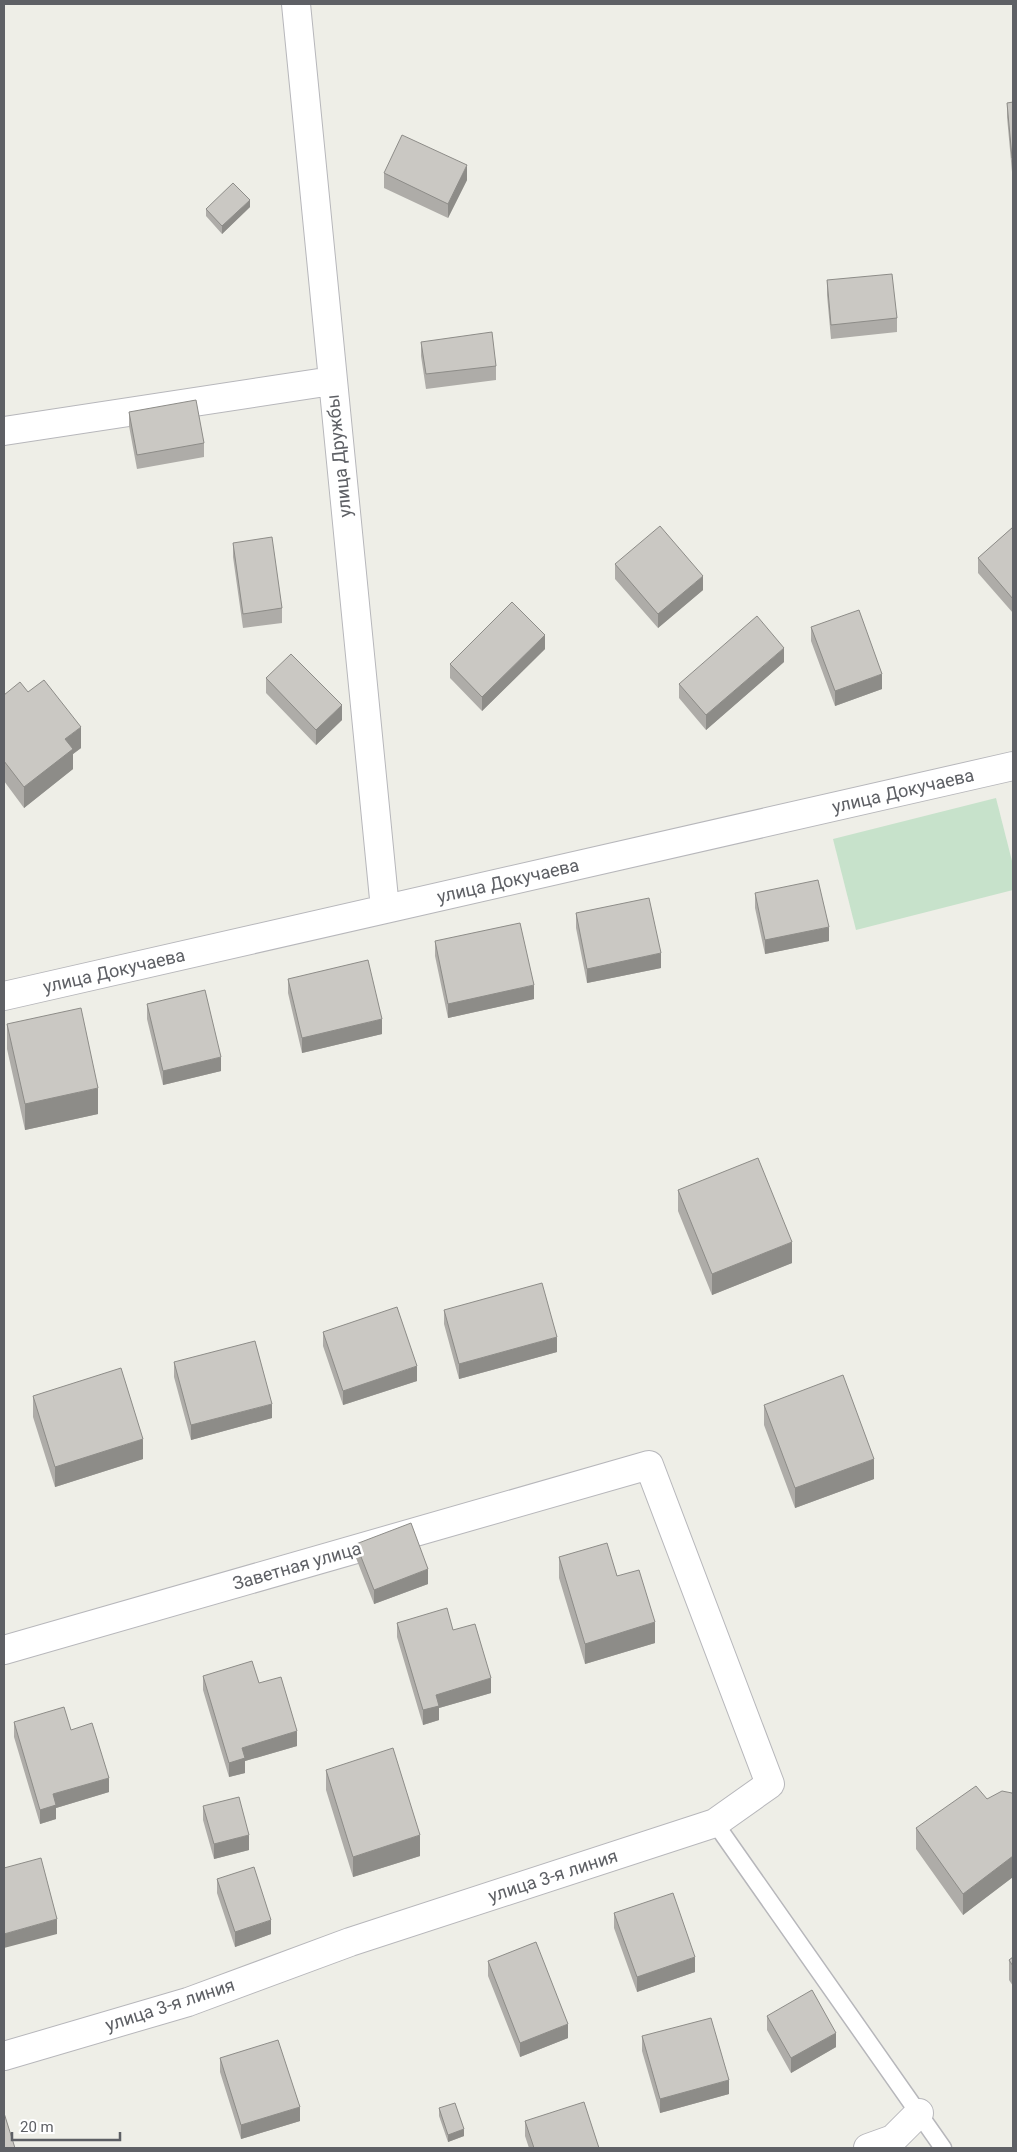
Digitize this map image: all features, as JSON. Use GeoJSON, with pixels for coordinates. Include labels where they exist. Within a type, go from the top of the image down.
{"type":"FeatureCollection","features":[{"type":"Feature","properties":{"kind":"street","name":"улица Дружбы"},"geometry":{"type":"LineString","coordinates":[[296,4],[385,909]]}},
{"type":"Feature","properties":{"kind":"street"},"geometry":{"type":"LineString","coordinates":[[4,431],[332,381]]}},
{"type":"Feature","properties":{"kind":"street","name":"улица Докучаева"},"geometry":{"type":"LineString","coordinates":[[4,996],[1013,766]]}},
{"type":"Feature","properties":{"kind":"street","name":"Заветная улица"},"geometry":{"type":"LineString","coordinates":[[4,1650],[649,1465]]}},
{"type":"Feature","properties":{"kind":"street","name":"улица 3-я линия"},"geometry":{"type":"LineString","coordinates":[[4,2056],[188,2002],[350,1942],[716,1823],[770,1784],[649,1465]]}},
{"type":"Feature","properties":{"kind":"street"},"geometry":{"type":"LineString","coordinates":[[868,2148],[893,2139],[919,2113]]}},
{"type":"Feature","properties":{"kind":"lane"},"geometry":{"type":"LineString","coordinates":[[716,1823],[943,2148]]}},
{"type":"Feature","properties":{"kind":"green space"},"geometry":{"type":"Polygon","coordinates":[[[996,798],[1013,865],[1013,890],[856,930],[833,839],[996,798]]]}},
{"type":"Feature","properties":{"kind":"building"},"geometry":{"type":"Polygon","coordinates":[[[1013,102],[1013,158],[1012,158],[1007,103],[1013,102]]]}},
{"type":"Feature","properties":{"kind":"building"},"geometry":{"type":"Polygon","coordinates":[[[402,135],[467,165],[448,204],[384,173],[402,135]]]}},
{"type":"Feature","properties":{"kind":"building"},"geometry":{"type":"Polygon","coordinates":[[[233,183],[250,200],[222,226],[206,209],[233,183]]]}},
{"type":"Feature","properties":{"kind":"building"},"geometry":{"type":"Polygon","coordinates":[[[892,274],[897,318],[831,325],[827,280],[892,274]]]}},
{"type":"Feature","properties":{"kind":"building"},"geometry":{"type":"Polygon","coordinates":[[[492,332],[496,366],[426,374],[421,342],[492,332]]]}},
{"type":"Feature","properties":{"kind":"building"},"geometry":{"type":"Polygon","coordinates":[[[196,400],[204,443],[137,455],[129,412],[196,400]]]}},
{"type":"Feature","properties":{"kind":"building"},"geometry":{"type":"Polygon","coordinates":[[[660,526],[703,576],[658,614],[615,564],[660,526]]]}},
{"type":"Feature","properties":{"kind":"building"},"geometry":{"type":"Polygon","coordinates":[[[1013,527],[1013,599],[978,558],[1013,527]]]}},
{"type":"Feature","properties":{"kind":"building"},"geometry":{"type":"Polygon","coordinates":[[[272,537],[282,608],[243,614],[233,543],[272,537]]]}},
{"type":"Feature","properties":{"kind":"building"},"geometry":{"type":"Polygon","coordinates":[[[512,602],[545,635],[482,697],[450,664],[512,602]]]}},
{"type":"Feature","properties":{"kind":"building"},"geometry":{"type":"Polygon","coordinates":[[[859,610],[882,674],[835,691],[811,627],[859,610]]]}},
{"type":"Feature","properties":{"kind":"building"},"geometry":{"type":"Polygon","coordinates":[[[757,616],[784,648],[706,715],[679,684],[757,616]]]}},
{"type":"Feature","properties":{"kind":"building"},"geometry":{"type":"Polygon","coordinates":[[[291,654],[342,705],[316,730],[266,678],[291,654]]]}},
{"type":"Feature","properties":{"kind":"building"},"geometry":{"type":"Polygon","coordinates":[[[44,680],[81,727],[65,739],[73,749],[24,787],[4,761],[4,695],[20,682],[28,692],[44,680]]]}},
{"type":"Feature","properties":{"kind":"building"},"geometry":{"type":"Polygon","coordinates":[[[818,880],[829,927],[765,940],[755,893],[818,880]]]}},
{"type":"Feature","properties":{"kind":"building"},"geometry":{"type":"Polygon","coordinates":[[[649,898],[661,953],[587,969],[576,913],[649,898]]]}},
{"type":"Feature","properties":{"kind":"building"},"geometry":{"type":"Polygon","coordinates":[[[520,923],[534,985],[448,1004],[435,941],[520,923]]]}},
{"type":"Feature","properties":{"kind":"building"},"geometry":{"type":"Polygon","coordinates":[[[368,960],[382,1019],[302,1038],[288,979],[368,960]]]}},
{"type":"Feature","properties":{"kind":"building"},"geometry":{"type":"Polygon","coordinates":[[[205,990],[221,1057],[163,1071],[147,1004],[205,990]]]}},
{"type":"Feature","properties":{"kind":"building"},"geometry":{"type":"Polygon","coordinates":[[[81,1008],[98,1088],[25,1104],[7,1024],[81,1008]]]}},
{"type":"Feature","properties":{"kind":"building"},"geometry":{"type":"Polygon","coordinates":[[[758,1158],[792,1242],[712,1274],[678,1190],[758,1158]]]}},
{"type":"Feature","properties":{"kind":"building"},"geometry":{"type":"Polygon","coordinates":[[[542,1283],[557,1337],[459,1364],[444,1310],[542,1283]]]}},
{"type":"Feature","properties":{"kind":"building"},"geometry":{"type":"Polygon","coordinates":[[[397,1307],[417,1366],[343,1391],[323,1332],[397,1307]]]}},
{"type":"Feature","properties":{"kind":"building"},"geometry":{"type":"Polygon","coordinates":[[[255,1341],[272,1404],[191,1425],[174,1362],[255,1341]]]}},
{"type":"Feature","properties":{"kind":"building"},"geometry":{"type":"Polygon","coordinates":[[[121,1368],[143,1439],[55,1467],[33,1396],[121,1368]]]}},
{"type":"Feature","properties":{"kind":"building"},"geometry":{"type":"Polygon","coordinates":[[[843,1375],[874,1459],[795,1488],[764,1405],[843,1375]]]}},
{"type":"Feature","properties":{"kind":"building"},"geometry":{"type":"Polygon","coordinates":[[[411,1523],[428,1569],[374,1590],[356,1544],[411,1523]]]}},
{"type":"Feature","properties":{"kind":"building"},"geometry":{"type":"Polygon","coordinates":[[[607,1543],[617,1576],[639,1570],[655,1622],[585,1644],[559,1557],[607,1543]]]}},
{"type":"Feature","properties":{"kind":"building"},"geometry":{"type":"Polygon","coordinates":[[[447,1608],[453,1630],[475,1624],[491,1678],[436,1695],[439,1706],[423,1710],[397,1623],[447,1608]]]}},
{"type":"Feature","properties":{"kind":"building"},"geometry":{"type":"Polygon","coordinates":[[[252,1661],[259,1683],[281,1677],[297,1731],[242,1748],[245,1758],[229,1763],[203,1676],[252,1661]]]}},
{"type":"Feature","properties":{"kind":"building"},"geometry":{"type":"Polygon","coordinates":[[[64,1707],[71,1730],[92,1723],[109,1778],[53,1794],[56,1805],[40,1810],[14,1722],[64,1707]]]}},
{"type":"Feature","properties":{"kind":"building"},"geometry":{"type":"Polygon","coordinates":[[[393,1748],[420,1835],[353,1857],[326,1770],[393,1748]]]}},
{"type":"Feature","properties":{"kind":"building"},"geometry":{"type":"Polygon","coordinates":[[[976,1786],[987,1799],[1002,1791],[1012,1793],[1013,1856],[963,1894],[916,1828],[976,1786]]]}},
{"type":"Feature","properties":{"kind":"building"},"geometry":{"type":"Polygon","coordinates":[[[239,1797],[249,1835],[214,1844],[203,1806],[239,1797]]]}},
{"type":"Feature","properties":{"kind":"building"},"geometry":{"type":"Polygon","coordinates":[[[41,1858],[57,1919],[4,1934],[4,1868],[41,1858]]]}},
{"type":"Feature","properties":{"kind":"building"},"geometry":{"type":"Polygon","coordinates":[[[254,1867],[271,1920],[235,1932],[217,1879],[254,1867]]]}},
{"type":"Feature","properties":{"kind":"building"},"geometry":{"type":"Polygon","coordinates":[[[673,1893],[695,1957],[637,1977],[614,1913],[673,1893]]]}},
{"type":"Feature","properties":{"kind":"building"},"geometry":{"type":"Polygon","coordinates":[[[536,1942],[568,2024],[520,2043],[488,1961],[536,1942]]]}},
{"type":"Feature","properties":{"kind":"building"},"geometry":{"type":"Polygon","coordinates":[[[1013,1957],[1013,1966],[1009,1960],[1013,1957]]]}},
{"type":"Feature","properties":{"kind":"building"},"geometry":{"type":"Polygon","coordinates":[[[812,1990],[836,2033],[791,2058],[767,2016],[812,1990]]]}},
{"type":"Feature","properties":{"kind":"building"},"geometry":{"type":"Polygon","coordinates":[[[711,2018],[729,2080],[660,2099],[642,2036],[711,2018]]]}},
{"type":"Feature","properties":{"kind":"building"},"geometry":{"type":"Polygon","coordinates":[[[278,2040],[300,2107],[241,2125],[220,2058],[278,2040]]]}},
{"type":"Feature","properties":{"kind":"building"},"geometry":{"type":"Polygon","coordinates":[[[584,2102],[599,2148],[534,2148],[525,2121],[584,2102]]]}},
{"type":"Feature","properties":{"kind":"building"},"geometry":{"type":"Polygon","coordinates":[[[455,2103],[464,2129],[448,2135],[439,2108],[455,2103]]]}},
{"type":"Feature","properties":{"kind":"building"},"geometry":{"type":"Polygon","coordinates":[[[4,2113],[15,2148],[4,2148],[4,2113]]]}}]}
